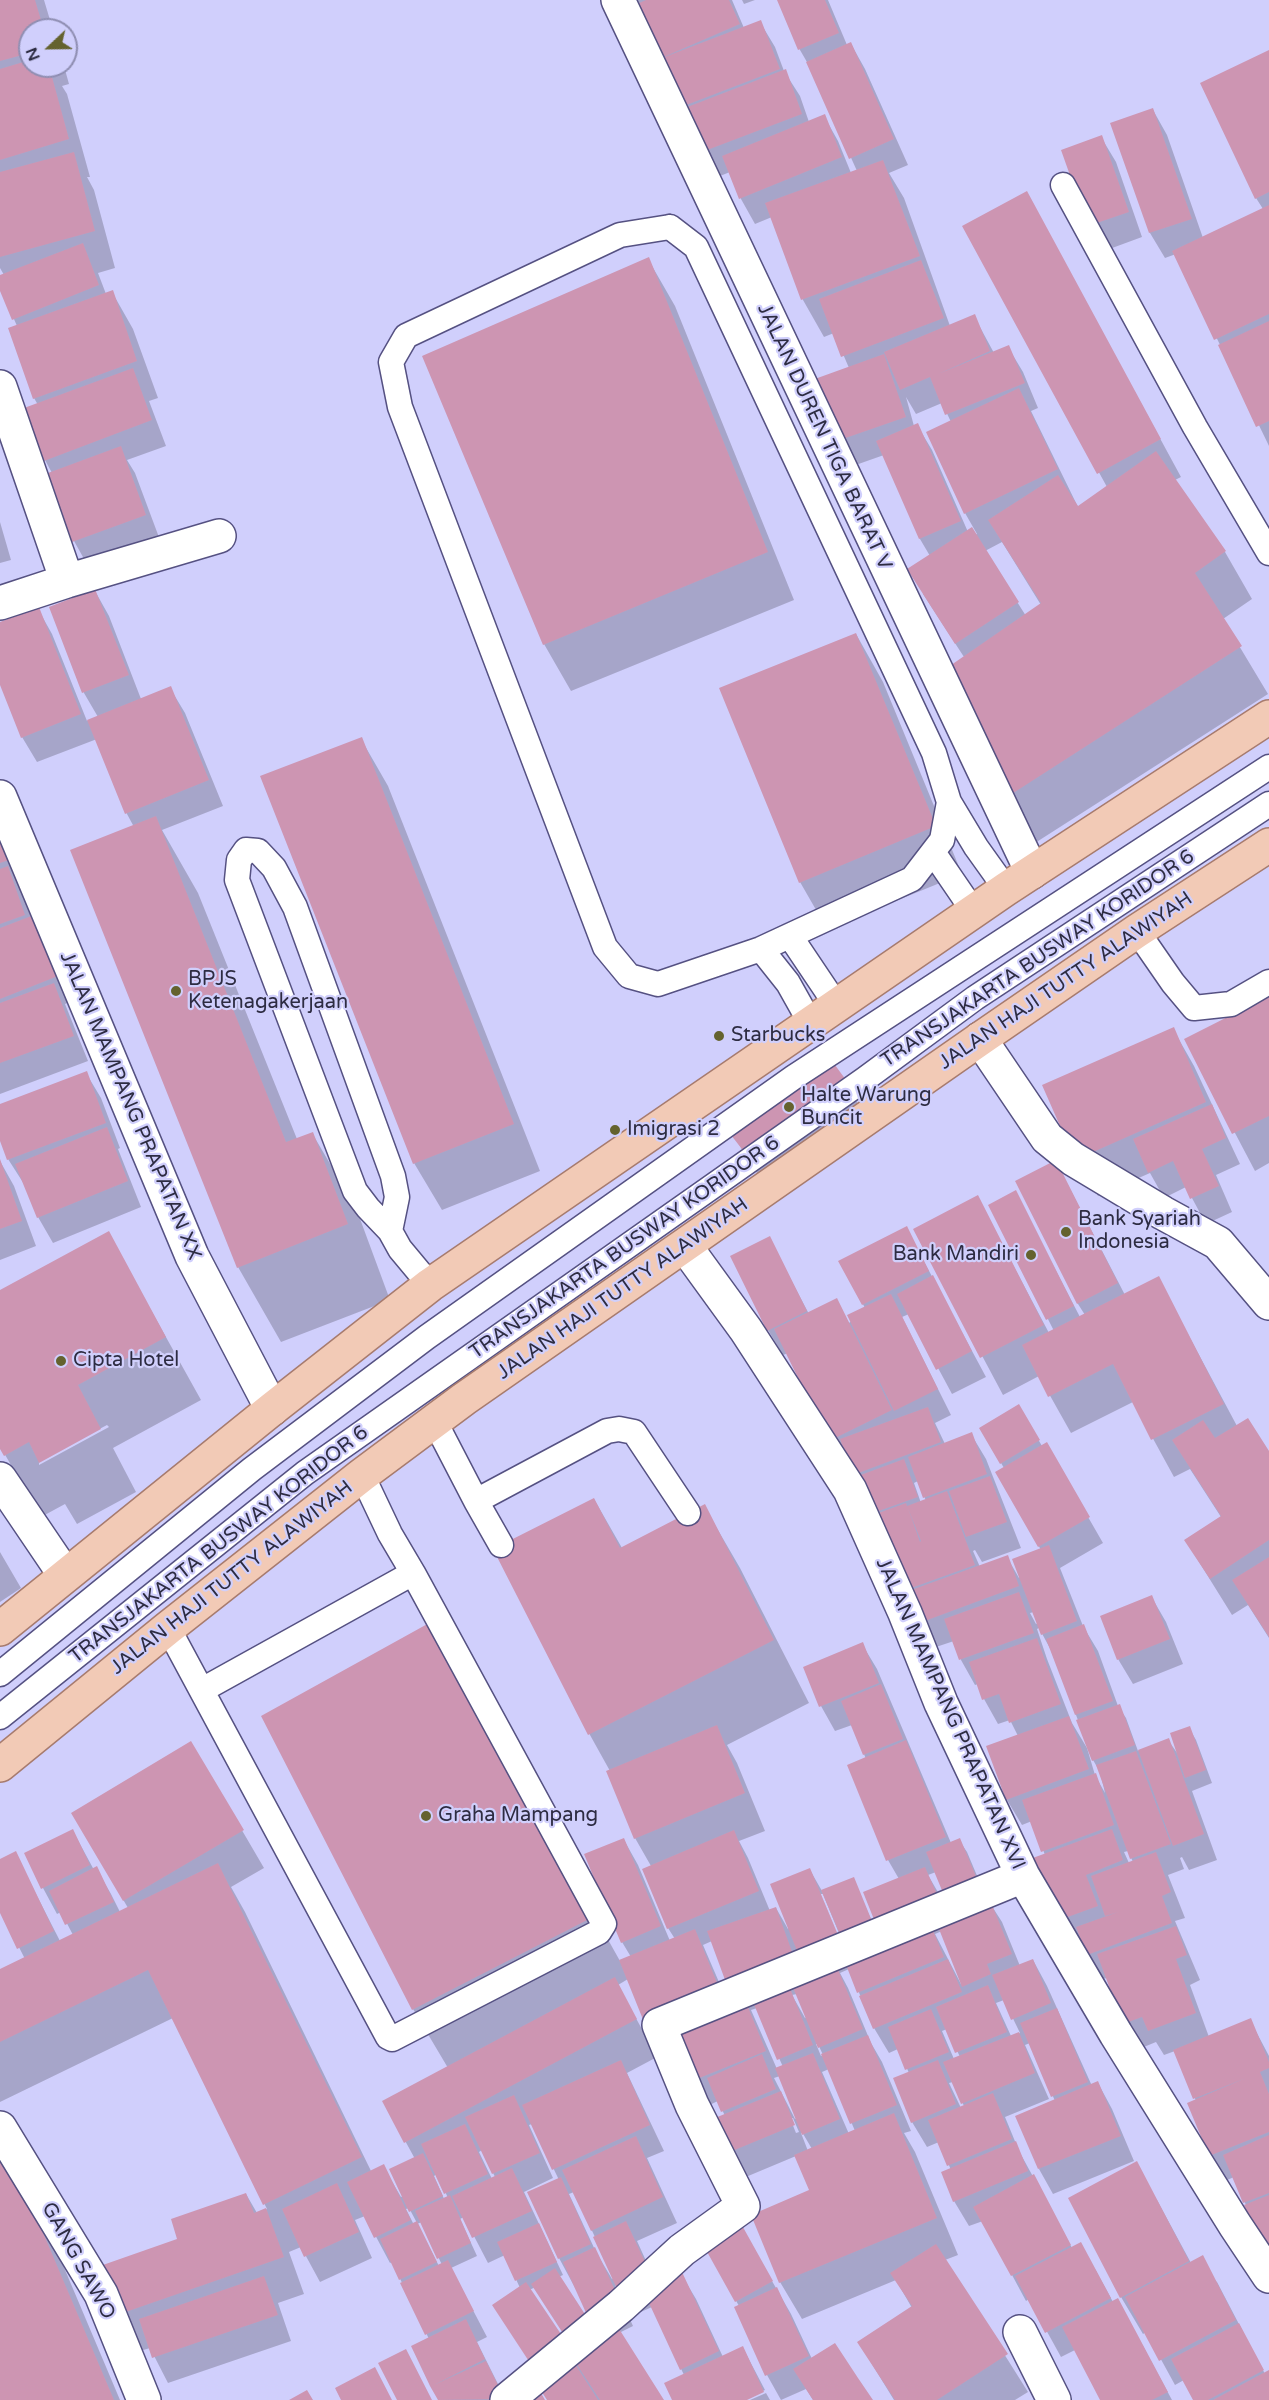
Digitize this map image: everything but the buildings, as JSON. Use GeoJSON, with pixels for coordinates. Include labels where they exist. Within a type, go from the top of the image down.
{"type":"FeatureCollection","features":[{"type":"Feature","properties":{"kind":"main road"},"geometry":{"type":"LineString","coordinates":[[0,1629],[272,1409],[430,1285],[1019,881],[1269,717]]}},
{"type":"Feature","properties":{"kind":"main road","name":"JALAN HAJI TUTTY ALAWIYAH"},"geometry":{"type":"LineString","coordinates":[[0,1765],[168,1628],[362,1475],[435,1422],[980,1039],[1269,845]]}},
{"type":"Feature","properties":{"kind":"street","name":"JALAN DUREN TIGA BARAT V"},"geometry":{"type":"LineString","coordinates":[[618,0],[1019,881]]}},
{"type":"Feature","properties":{"kind":"street"},"geometry":{"type":"LineString","coordinates":[[0,387],[67,581]]}},
{"type":"Feature","properties":{"kind":"street"},"geometry":{"type":"LineString","coordinates":[[0,603],[219,536]]}},
{"type":"Feature","properties":{"kind":"street","name":"JALAN MAMPANG PRAPATAN XX"},"geometry":{"type":"LineString","coordinates":[[0,797],[192,1256],[272,1409]]}},
{"type":"Feature","properties":{"kind":"street"},"geometry":{"type":"LineString","coordinates":[[980,1039],[1047,1138],[1073,1159],[1162,1213],[1218,1243],[1269,1303]]}},
{"type":"Feature","properties":{"kind":"street","name":"JALAN MAMPANG PRAPATAN XVI"},"geometry":{"type":"LineString","coordinates":[[685,1246],[746,1330],[850,1490],[905,1613],[941,1703],[1023,1876],[1116,2034],[1269,2276]]}},
{"type":"Feature","properties":{"kind":"street"},"geometry":{"type":"LineString","coordinates":[[0,1479],[65,1575]]}},
{"type":"Feature","properties":{"kind":"street"},"geometry":{"type":"LineString","coordinates":[[507,2400],[621,2306],[682,2250],[743,2206],[692,2105],[658,2025],[1023,1876]]}},
{"type":"Feature","properties":{"kind":"street","name":"GANG SAWO"},"geometry":{"type":"LineString","coordinates":[[0,2128],[101,2294],[144,2400]]}},
{"type":"Feature","properties":{"kind":"street"},"geometry":{"type":"LineString","coordinates":[[1020,2332],[1054,2400]]}},
{"type":"Feature","properties":{"kind":"lane"},"geometry":{"type":"LineString","coordinates":[[1063,185],[1195,427],[1269,553]]}},
{"type":"Feature","properties":{"kind":"lane"},"geometry":{"type":"LineString","coordinates":[[949,802],[942,840],[912,879],[761,949],[658,984],[629,976],[605,947],[400,407],[391,362],[406,336],[620,235],[670,227],[696,247],[934,753],[949,802],[976,847],[1019,881]]}},
{"type":"Feature","properties":{"kind":"lane","name":"TRANSJAKARTA BUSWAY KORIDOR 6"},"geometry":{"type":"LineString","coordinates":[[0,1674],[252,1469],[428,1337],[794,1077],[1269,767]]}},
{"type":"Feature","properties":{"kind":"lane","name":"TRANSJAKARTA BUSWAY KORIDOR 6"},"geometry":{"type":"LineString","coordinates":[[0,1717],[304,1473],[865,1079],[975,998],[1269,804]]}},
{"type":"Feature","properties":{"kind":"lane"},"geometry":{"type":"LineString","coordinates":[[390,1231],[397,1197],[393,1176],[295,907],[274,868],[258,851],[246,850],[239,860],[237,880],[355,1191],[390,1231],[400,1249],[430,1285]]}},
{"type":"Feature","properties":{"kind":"lane"},"geometry":{"type":"LineString","coordinates":[[933,852],[974,912]]}},
{"type":"Feature","properties":{"kind":"lane"},"geometry":{"type":"LineString","coordinates":[[1137,932],[1173,983],[1194,1008],[1231,1004],[1269,982]]}},
{"type":"Feature","properties":{"kind":"lane"},"geometry":{"type":"LineString","coordinates":[[790,936],[824,1015]]}},
{"type":"Feature","properties":{"kind":"lane"},"geometry":{"type":"LineString","coordinates":[[761,949],[788,983],[824,1015]]}},
{"type":"Feature","properties":{"kind":"lane"},"geometry":{"type":"LineString","coordinates":[[435,1422],[501,1545]]}},
{"type":"Feature","properties":{"kind":"lane"},"geometry":{"type":"LineString","coordinates":[[476,1501],[607,1431],[619,1429],[634,1432],[688,1513]]}},
{"type":"Feature","properties":{"kind":"lane"},"geometry":{"type":"LineString","coordinates":[[168,1628],[388,2037],[392,2039],[599,1932],[604,1924],[390,1534],[362,1475]]}},
{"type":"Feature","properties":{"kind":"lane"},"geometry":{"type":"LineString","coordinates":[[202,1690],[413,1573]]}},
{"type":"Feature","properties":{"kind":"place","name":"BPJS Ketenagakerjaan"},"geometry":{"type":"Point","coordinates":[176,991]}},
{"type":"Feature","properties":{"kind":"place","name":"Starbucks"},"geometry":{"type":"Point","coordinates":[719,1036]}},
{"type":"Feature","properties":{"kind":"place","name":"Halte Warung Buncit"},"geometry":{"type":"Point","coordinates":[789,1107]}},
{"type":"Feature","properties":{"kind":"place","name":"Imigrasi 2"},"geometry":{"type":"Point","coordinates":[615,1130]}},
{"type":"Feature","properties":{"kind":"place","name":"Bank Syariah Indonesia"},"geometry":{"type":"Point","coordinates":[1066,1232]}},
{"type":"Feature","properties":{"kind":"place","name":"Bank Mandiri"},"geometry":{"type":"Point","coordinates":[1031,1255]}},
{"type":"Feature","properties":{"kind":"place","name":"Cipta Hotel"},"geometry":{"type":"Point","coordinates":[61,1361]}},
{"type":"Feature","properties":{"kind":"place","name":"Graha Mampang"},"geometry":{"type":"Point","coordinates":[426,1816]}}]}
